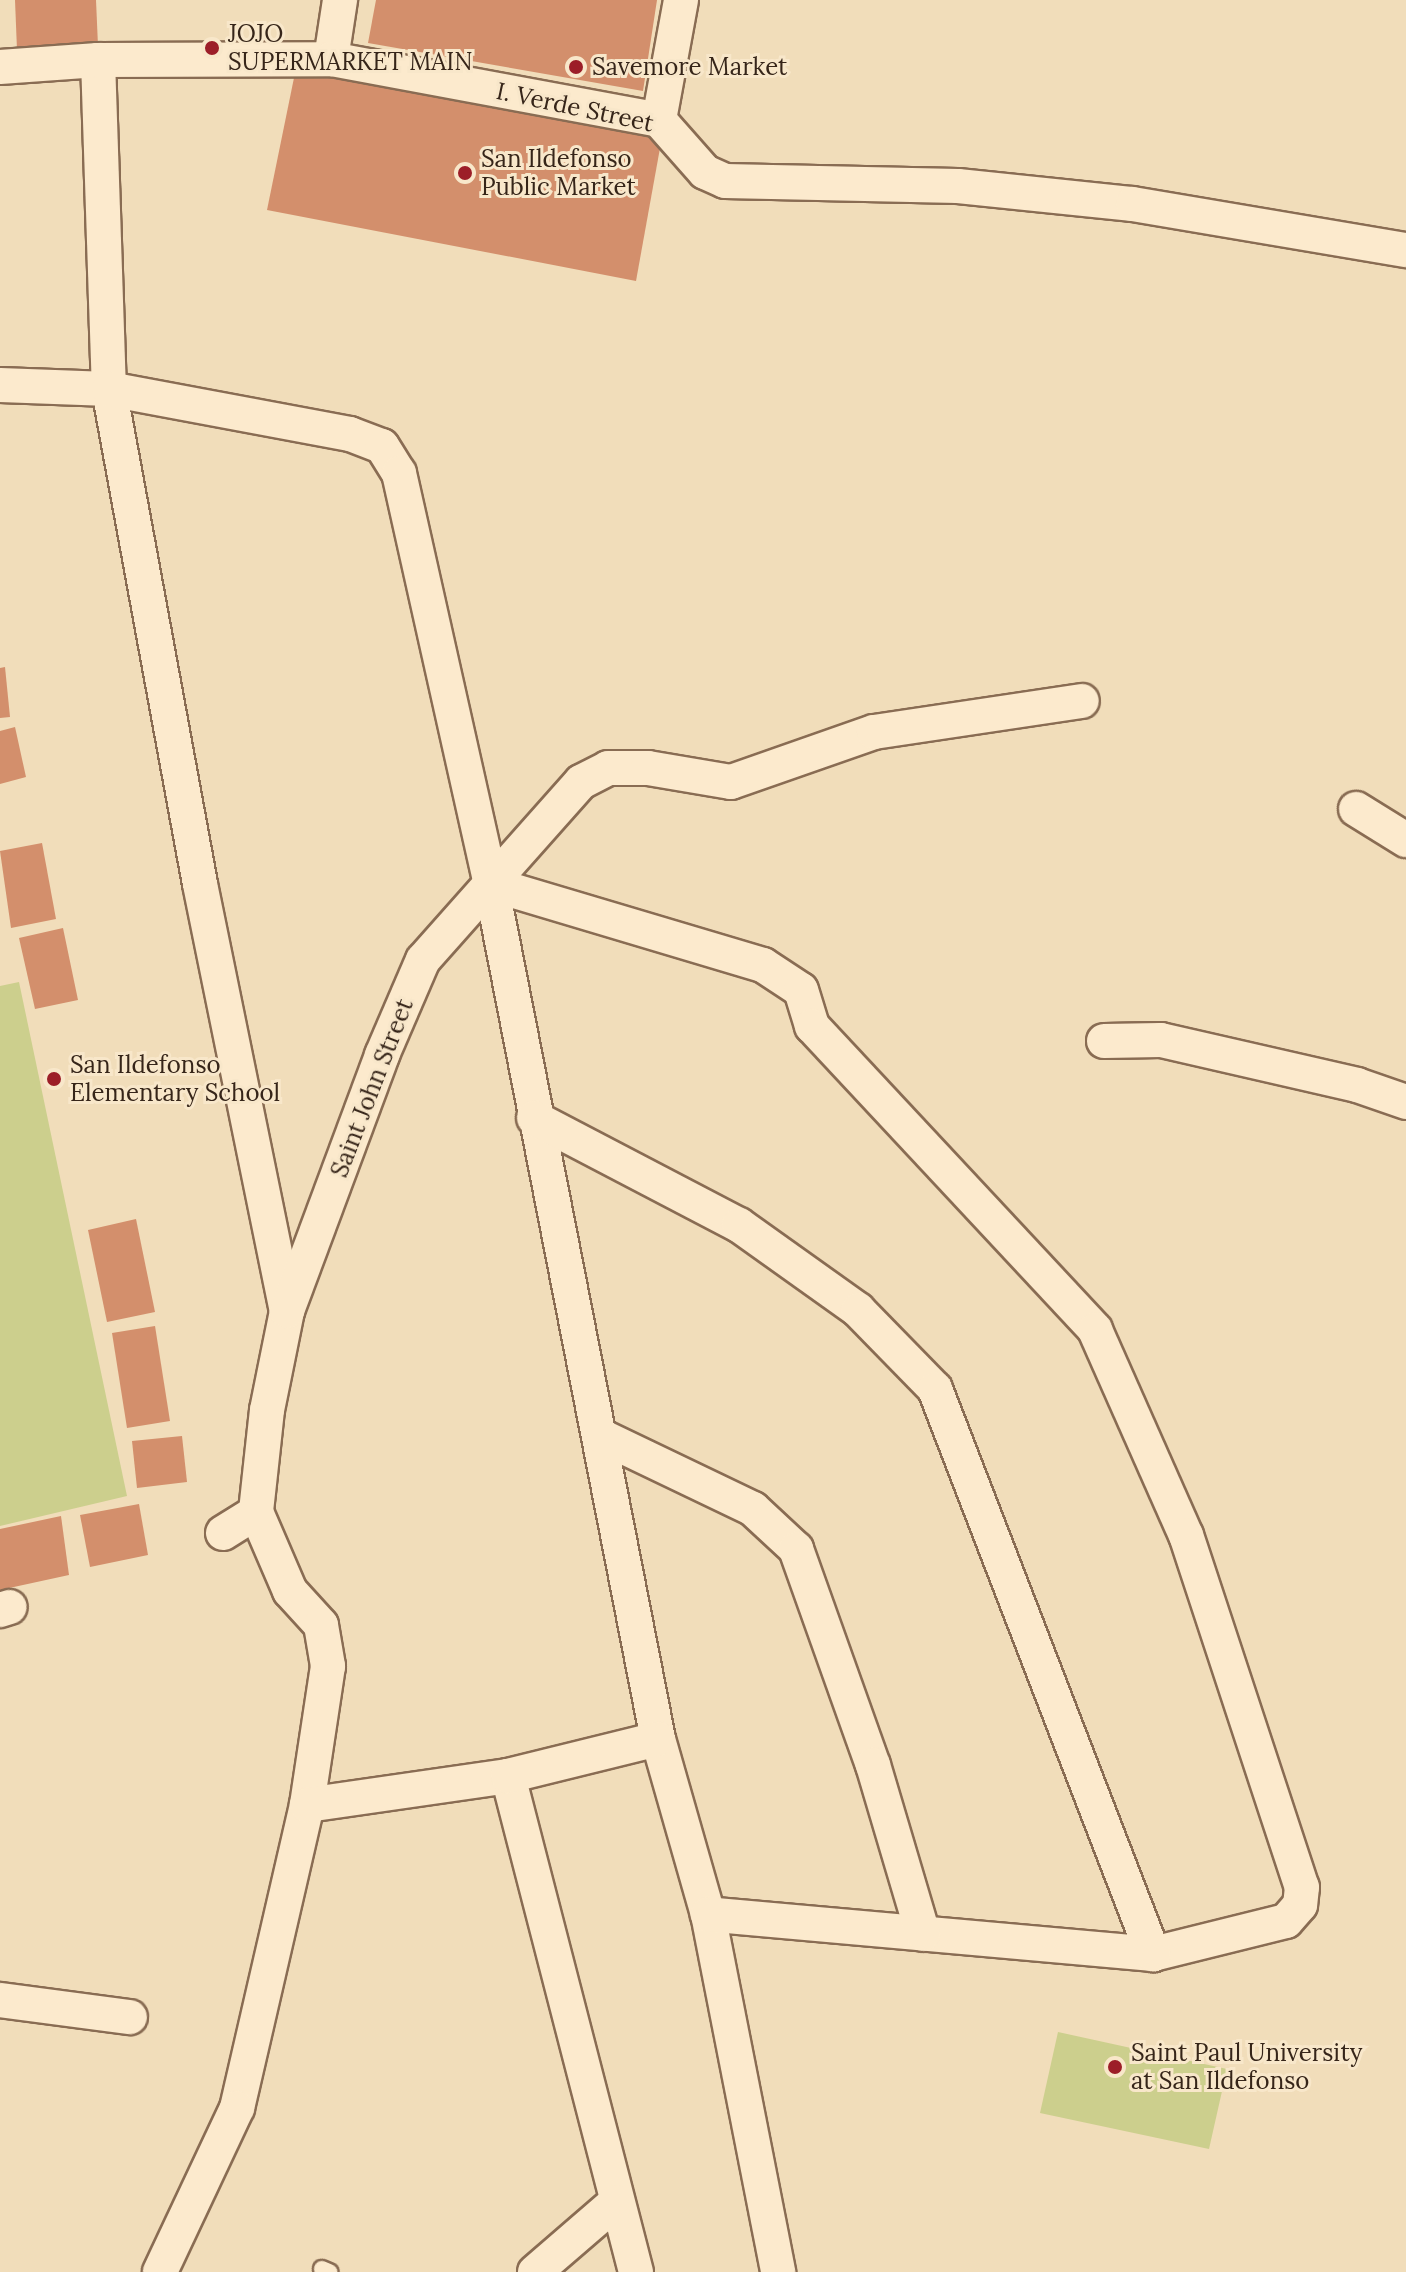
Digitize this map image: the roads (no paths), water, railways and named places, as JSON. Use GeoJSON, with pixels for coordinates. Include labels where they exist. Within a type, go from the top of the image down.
{"type":"FeatureCollection","features":[{"type":"Feature","properties":{"kind":"street"},"geometry":{"type":"LineString","coordinates":[[331,59],[340,0]]}},
{"type":"Feature","properties":{"kind":"street"},"geometry":{"type":"LineString","coordinates":[[659,120],[681,0]]}},
{"type":"Feature","properties":{"kind":"street","name":"I. Verde Street"},"geometry":{"type":"LineString","coordinates":[[0,67],[98,60],[331,59],[659,120],[705,172],[725,181],[958,186],[1081,199],[1344,235],[1406,250]]}},
{"type":"Feature","properties":{"kind":"street"},"geometry":{"type":"LineString","coordinates":[[98,60],[109,389],[197,869],[287,1311],[267,1410],[256,1512],[290,1591],[321,1625],[326,1652],[307,1805],[237,2108],[160,2272]]}},
{"type":"Feature","properties":{"kind":"street"},"geometry":{"type":"LineString","coordinates":[[0,385],[109,389],[350,434],[382,446],[399,473],[491,884],[534,1118],[603,1437],[658,1739],[708,1914],[778,2272]]}},
{"type":"Feature","properties":{"kind":"street","name":"Saint John Street"},"geometry":{"type":"LineString","coordinates":[[287,1311],[382,1055],[423,960],[581,782],[608,768],[648,768],[731,782],[874,732],[1082,701]]}},
{"type":"Feature","properties":{"kind":"street"},"geometry":{"type":"LineString","coordinates":[[1356,809],[1406,840]]}},
{"type":"Feature","properties":{"kind":"street"},"geometry":{"type":"LineString","coordinates":[[491,884],[763,965],[801,990],[812,1026],[1095,1330],[1186,1535],[1302,1887],[1300,1905],[1286,1921],[1153,1954],[708,1914]]}},
{"type":"Feature","properties":{"kind":"street"},"geometry":{"type":"LineString","coordinates":[[1104,1041],[1161,1040],[1357,1085],[1406,1102]]}},
{"type":"Feature","properties":{"kind":"street"},"geometry":{"type":"LineString","coordinates":[[534,1118],[739,1225],[858,1310],[935,1389],[1153,1954]]}},
{"type":"Feature","properties":{"kind":"street"},"geometry":{"type":"LineString","coordinates":[[603,1437],[753,1509],[796,1549],[873,1765],[923,1934]]}},
{"type":"Feature","properties":{"kind":"street"},"geometry":{"type":"LineString","coordinates":[[223,1533],[256,1512]]}},
{"type":"Feature","properties":{"kind":"street"},"geometry":{"type":"LineString","coordinates":[[307,1805],[508,1776],[658,1739]]}},
{"type":"Feature","properties":{"kind":"street"},"geometry":{"type":"LineString","coordinates":[[508,1776],[636,2272]]}},
{"type":"Feature","properties":{"kind":"street"},"geometry":{"type":"LineString","coordinates":[[0,2000],[130,2017]]}},
{"type":"Feature","properties":{"kind":"street"},"geometry":{"type":"LineString","coordinates":[[535,2272],[616,2202]]}},
{"type":"Feature","properties":{"kind":"place","name":"JOJO SUPERMARKET MAIN"},"geometry":{"type":"Point","coordinates":[212,48]}},
{"type":"Feature","properties":{"kind":"place","name":"Savemore Market"},"geometry":{"type":"Point","coordinates":[576,67]}},
{"type":"Feature","properties":{"kind":"place","name":"San Ildefonso Public Market"},"geometry":{"type":"Point","coordinates":[465,173]}},
{"type":"Feature","properties":{"kind":"place","name":"San Ildefonso Elementary School"},"geometry":{"type":"Point","coordinates":[54,1079]}},
{"type":"Feature","properties":{"kind":"place","name":"Saint Paul University at San Ildefonso"},"geometry":{"type":"Point","coordinates":[1115,2067]}}]}
